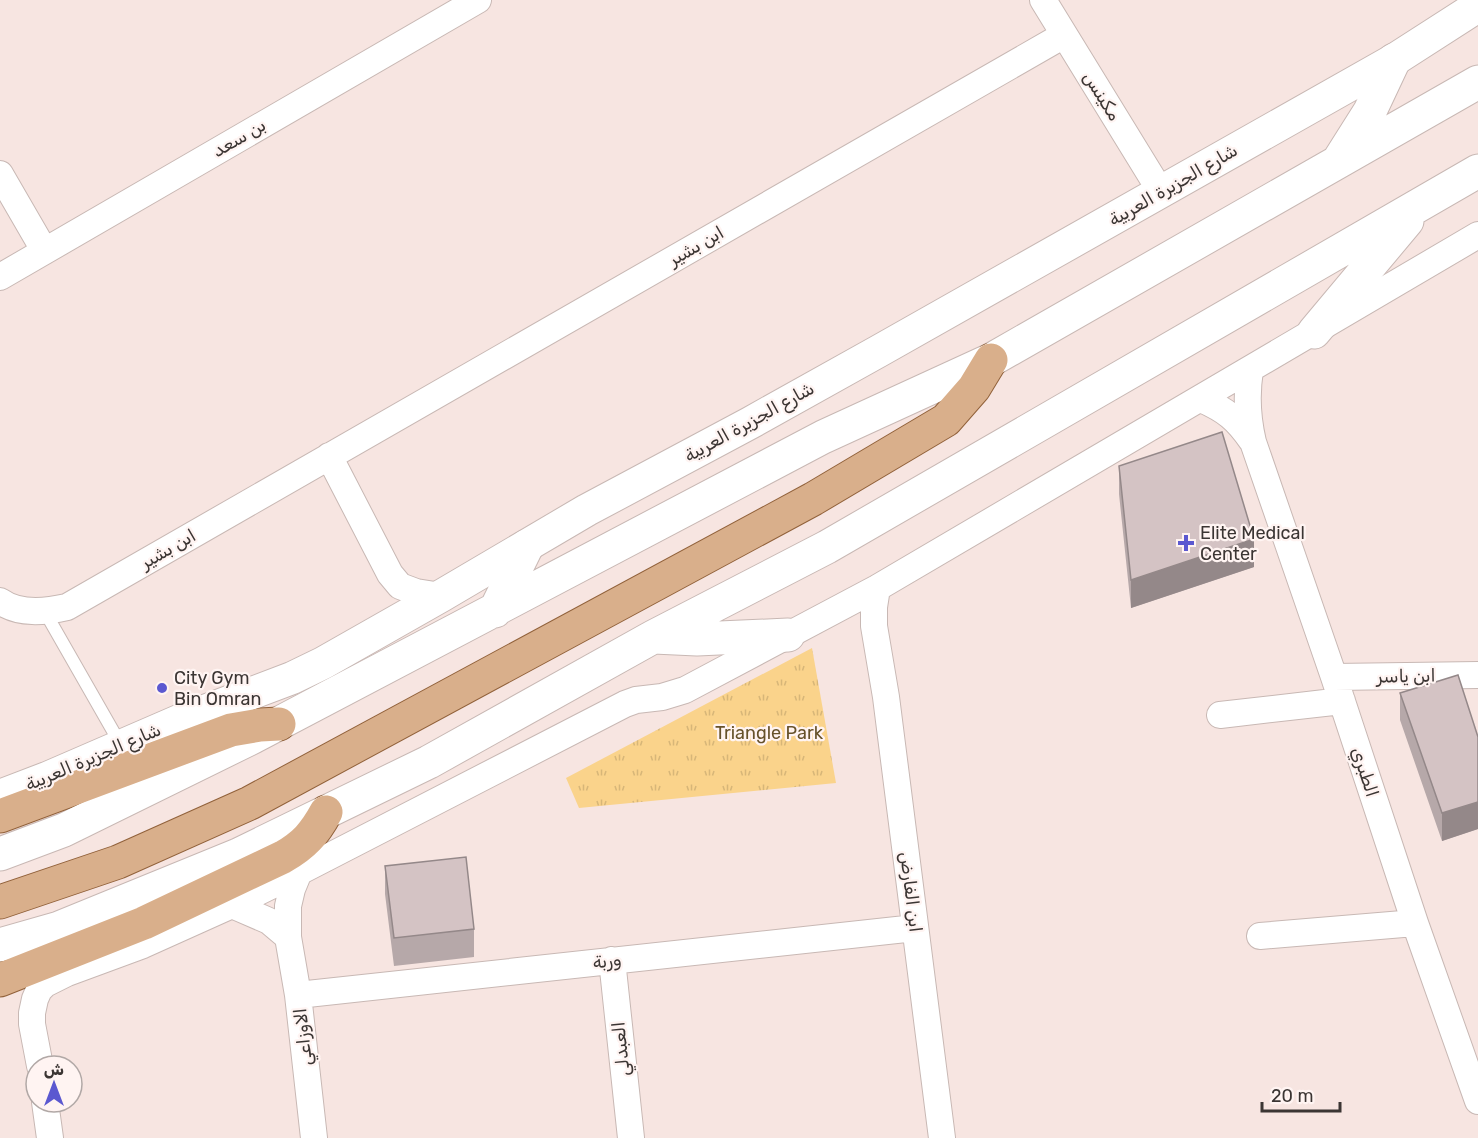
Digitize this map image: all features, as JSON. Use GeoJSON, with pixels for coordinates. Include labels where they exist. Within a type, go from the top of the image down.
{"type":"FeatureCollection","features":[{"type":"Feature","properties":{"kind":"main road"},"geometry":{"type":"LineString","coordinates":[[1336,164],[1370,111],[1394,60]]}},
{"type":"Feature","properties":{"kind":"main road"},"geometry":{"type":"LineString","coordinates":[[0,854],[64,830],[254,738],[823,437],[991,360],[1478,82]]}},
{"type":"Feature","properties":{"kind":"main road"},"geometry":{"type":"LineString","coordinates":[[0,945],[58,927],[238,855],[429,762],[653,637],[826,547],[1478,171]]}},
{"type":"Feature","properties":{"kind":"main road"},"geometry":{"type":"LineString","coordinates":[[1314,332],[1423,202]]}},
{"type":"Feature","properties":{"kind":"main road"},"geometry":{"type":"LineString","coordinates":[[0,902],[118,862],[250,803],[813,499],[946,420],[974,388],[991,360]]}},
{"type":"Feature","properties":{"kind":"main road"},"geometry":{"type":"LineString","coordinates":[[495,611],[527,546]]}},
{"type":"Feature","properties":{"kind":"main road"},"geometry":{"type":"LineString","coordinates":[[653,637],[697,639],[788,635]]}},
{"type":"Feature","properties":{"kind":"main road"},"geometry":{"type":"LineString","coordinates":[[0,816],[231,730],[279,724]]}},
{"type":"Feature","properties":{"kind":"main road"},"geometry":{"type":"LineString","coordinates":[[0,980],[144,923],[283,857],[309,839],[326,812]]}},
{"type":"Feature","properties":{"kind":"street","name":"بن سعد"},"geometry":{"type":"LineString","coordinates":[[0,277],[478,0]]}},
{"type":"Feature","properties":{"kind":"street","name":"مكينس"},"geometry":{"type":"LineString","coordinates":[[1043,0],[1161,192]]}},
{"type":"Feature","properties":{"kind":"street","name":"شارع الجزيرة العربية"},"geometry":{"type":"LineString","coordinates":[[0,796],[181,720],[292,678],[323,663],[587,510],[750,423],[1394,60],[1445,15],[1478,6]]}},
{"type":"Feature","properties":{"kind":"street","name":"ابن بشير"},"geometry":{"type":"LineString","coordinates":[[0,601],[22,610],[45,612],[67,607],[1064,35]]}},
{"type":"Feature","properties":{"kind":"street"},"geometry":{"type":"LineString","coordinates":[[0,174],[44,250]]}},
{"type":"Feature","properties":{"kind":"street"},"geometry":{"type":"LineString","coordinates":[[38,1054],[32,1024],[35,999],[45,984],[67,973],[143,945],[232,905],[625,704],[685,690],[877,588],[1478,235]]}},
{"type":"Feature","properties":{"kind":"street","name":"الطبري"},"geometry":{"type":"LineString","coordinates":[[1250,370],[1247,406],[1252,442],[1334,677],[1415,923],[1477,1095]]}},
{"type":"Feature","properties":{"kind":"street","name":"الطبري"},"geometry":{"type":"LineString","coordinates":[[1201,399],[1231,415],[1252,442]]}},
{"type":"Feature","properties":{"kind":"street"},"geometry":{"type":"LineString","coordinates":[[329,456],[390,574],[400,586],[416,592],[441,596]]}},
{"type":"Feature","properties":{"kind":"street","name":"ابن الفارض"},"geometry":{"type":"LineString","coordinates":[[877,588],[874,626],[886,697],[942,1138]]}},
{"type":"Feature","properties":{"kind":"street"},"geometry":{"type":"LineString","coordinates":[[828,614],[843,617],[856,624],[878,645]]}},
{"type":"Feature","properties":{"kind":"street","name":"ابن ياسر"},"geometry":{"type":"LineString","coordinates":[[1334,677],[1478,675]]}},
{"type":"Feature","properties":{"kind":"street"},"geometry":{"type":"LineString","coordinates":[[1220,715],[1342,701]]}},
{"type":"Feature","properties":{"kind":"street","name":"الاوزاعي"},"geometry":{"type":"LineString","coordinates":[[299,872],[288,906],[288,937],[298,995],[314,1138]]}},
{"type":"Feature","properties":{"kind":"street"},"geometry":{"type":"LineString","coordinates":[[232,905],[269,921],[288,937]]}},
{"type":"Feature","properties":{"kind":"street"},"geometry":{"type":"LineString","coordinates":[[1260,936],[1415,923]]}},
{"type":"Feature","properties":{"kind":"street","name":"وربة"},"geometry":{"type":"LineString","coordinates":[[298,995],[915,928]]}},
{"type":"Feature","properties":{"kind":"street","name":"العبدلي"},"geometry":{"type":"LineString","coordinates":[[612,960],[631,1138]]}},
{"type":"Feature","properties":{"kind":"street"},"geometry":{"type":"LineString","coordinates":[[47,1114],[50,1138]]}},
{"type":"Feature","properties":{"kind":"lane"},"geometry":{"type":"LineString","coordinates":[[45,612],[121,745]]}},
{"type":"Feature","properties":{"kind":"green space","name":"Triangle Park"},"geometry":{"type":"Polygon","coordinates":[[[812,648],[836,783],[579,808],[566,778],[812,648]]]}},
{"type":"Feature","properties":{"kind":"building","name":"Elite Medical Center"},"geometry":{"type":"Polygon","coordinates":[[[1222,432],[1254,539],[1131,580],[1119,466],[1222,432]]]}},
{"type":"Feature","properties":{"kind":"building"},"geometry":{"type":"Polygon","coordinates":[[[1458,675],[1478,737],[1478,802],[1442,813],[1400,693],[1458,675]]]}},
{"type":"Feature","properties":{"kind":"building"},"geometry":{"type":"Polygon","coordinates":[[[466,857],[474,929],[394,938],[385,866],[466,857]]]}},
{"type":"Feature","properties":{"kind":"place","name":"Elite Medical Center"},"geometry":{"type":"Point","coordinates":[1186,543]}},
{"type":"Feature","properties":{"kind":"place","name":"City Gym Bin Omran"},"geometry":{"type":"Point","coordinates":[162,688]}}]}
